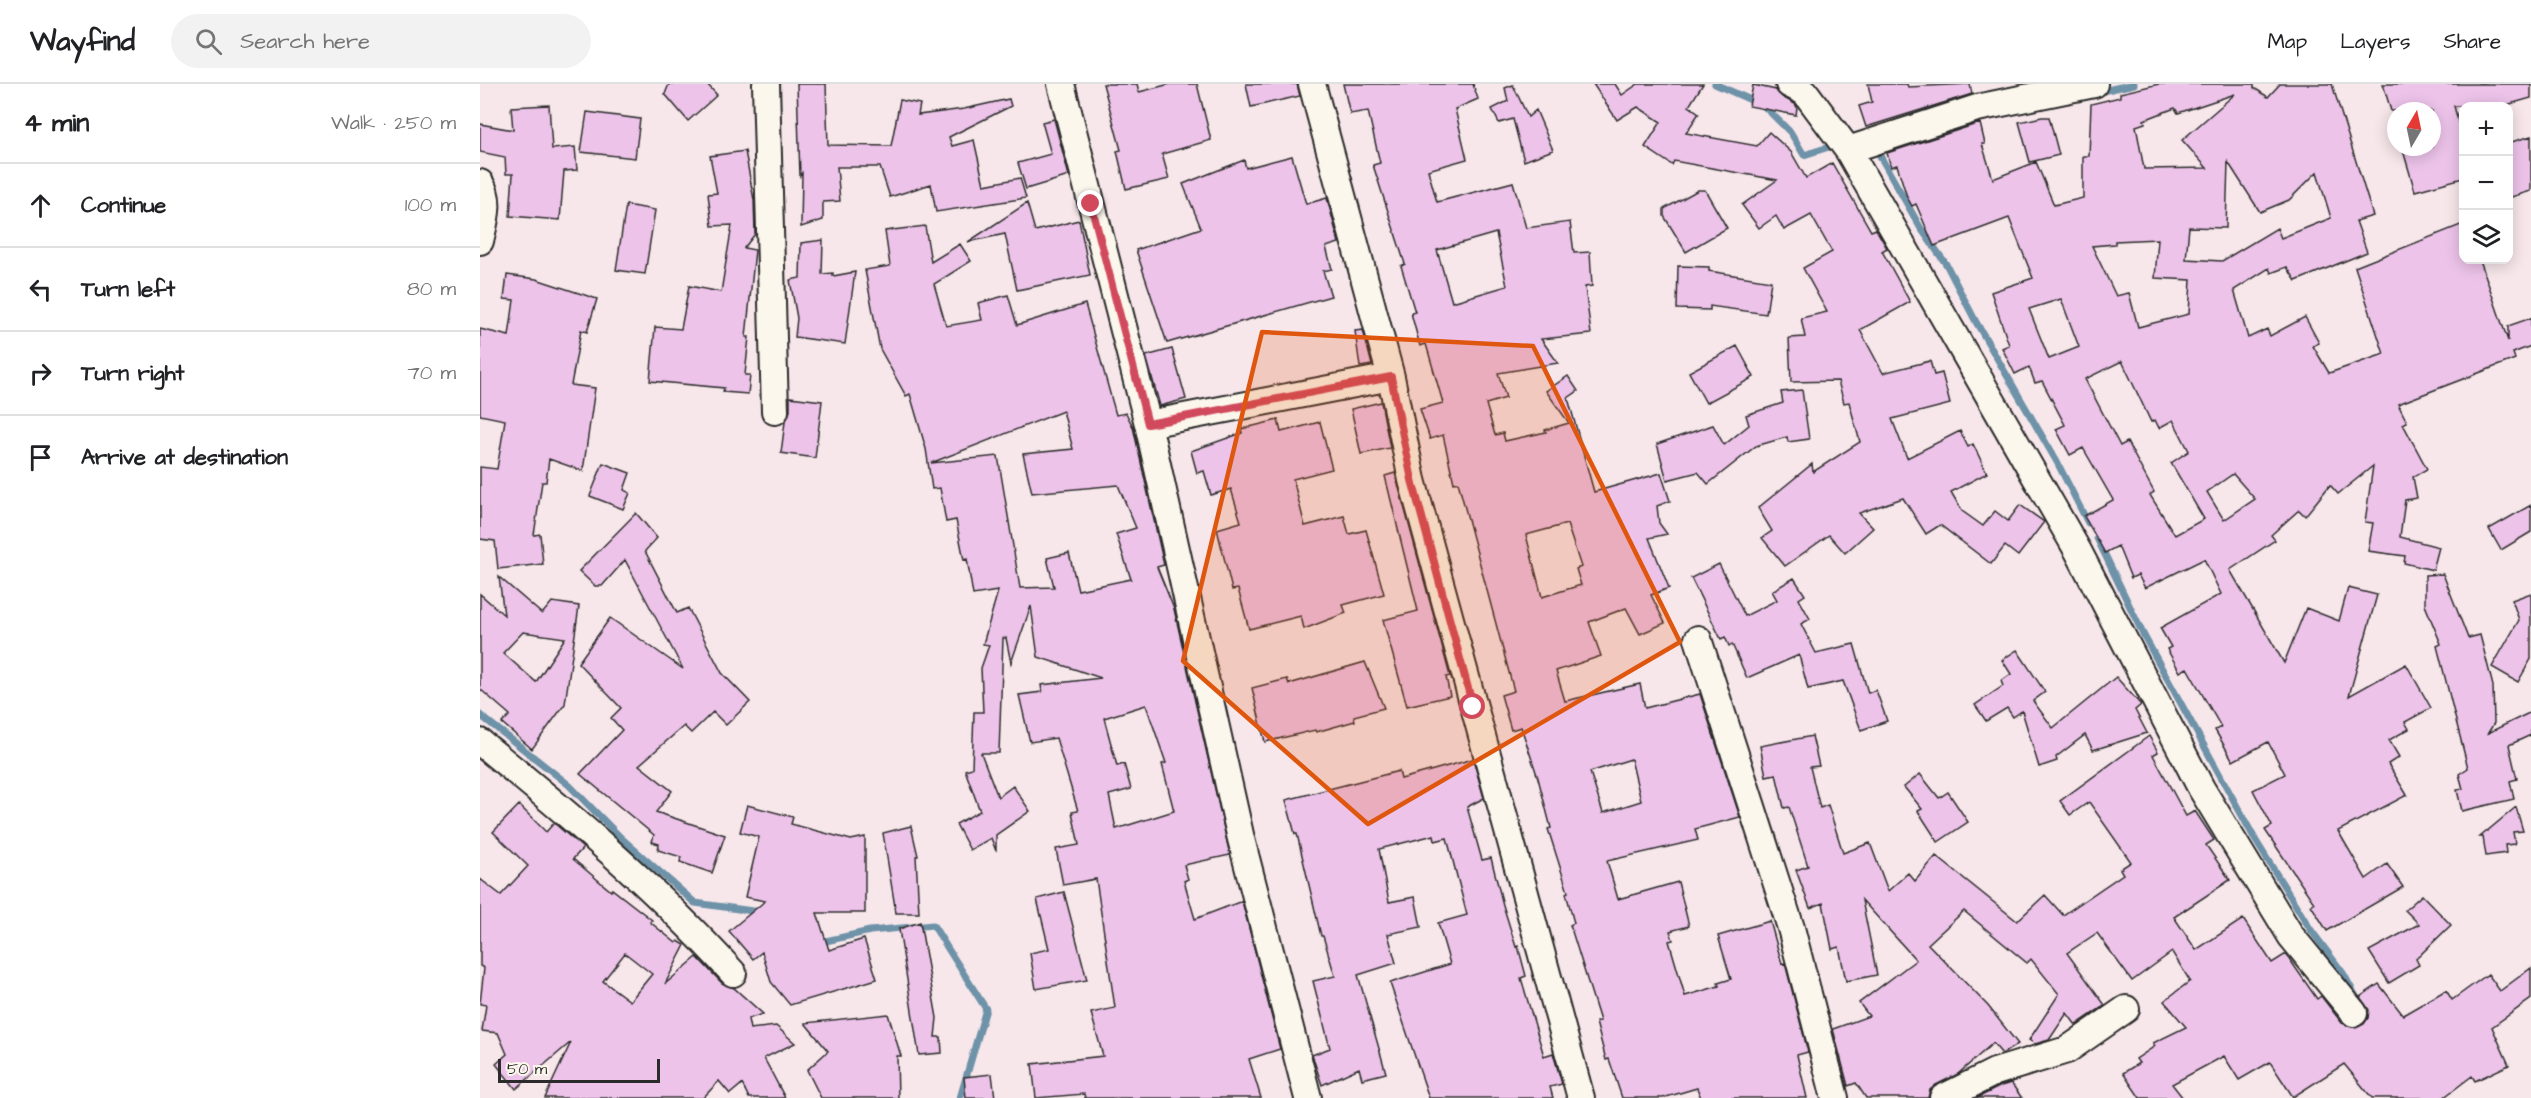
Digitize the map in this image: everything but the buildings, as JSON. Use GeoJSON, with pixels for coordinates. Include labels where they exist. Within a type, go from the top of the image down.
{"type":"FeatureCollection","features":[{"type":"Feature","properties":{"kind":"street"},"geometry":{"type":"LineString","coordinates":[[766,84],[775,411]]}},
{"type":"Feature","properties":{"kind":"street"},"geometry":{"type":"LineString","coordinates":[[1060,84],[1148,424],[1241,839],[1308,1098]]}},
{"type":"Feature","properties":{"kind":"street"},"geometry":{"type":"LineString","coordinates":[[1312,84],[1391,377],[1415,491],[1581,1098]]}},
{"type":"Feature","properties":{"kind":"street"},"geometry":{"type":"LineString","coordinates":[[1788,84],[1805,92],[1848,150],[2078,551],[2201,788],[2291,936],[2354,1013]]}},
{"type":"Feature","properties":{"kind":"street"},"geometry":{"type":"LineString","coordinates":[[1848,150],[1977,108],[2094,84]]}},
{"type":"Feature","properties":{"kind":"street"},"geometry":{"type":"LineString","coordinates":[[480,183],[485,190],[487,204],[480,241]]}},
{"type":"Feature","properties":{"kind":"street"},"geometry":{"type":"LineString","coordinates":[[1148,424],[1391,377]]}},
{"type":"Feature","properties":{"kind":"street"},"geometry":{"type":"LineString","coordinates":[[1698,639],[1791,928],[1835,1098]]}},
{"type":"Feature","properties":{"kind":"street"},"geometry":{"type":"LineString","coordinates":[[480,742],[568,814],[640,878],[680,915],[733,973]]}},
{"type":"Feature","properties":{"kind":"street"},"geometry":{"type":"LineString","coordinates":[[1942,1098],[1995,1072],[2067,1050],[2126,1009]]}},
{"type":"Feature","properties":{"kind":"highlighted area"},"geometry":{"type":"Polygon","coordinates":[[[1262,332],[1533,346],[1680,642],[1368,824],[1183,661],[1262,332]]]}},
{"type":"Feature","properties":{"kind":"waterway"},"geometry":{"type":"LineString","coordinates":[[1715,84],[1764,106],[1791,133],[1804,155],[1838,144]]}},
{"type":"Feature","properties":{"kind":"waterway"},"geometry":{"type":"LineString","coordinates":[[2098,92],[2134,84]]}},
{"type":"Feature","properties":{"kind":"waterway"},"geometry":{"type":"LineString","coordinates":[[1875,147],[1920,227],[1946,264],[1976,322],[2057,462],[2088,523]]}},
{"type":"Feature","properties":{"kind":"waterway"},"geometry":{"type":"LineString","coordinates":[[2097,538],[2143,634],[2256,841],[2311,930],[2343,973],[2371,1024]]}},
{"type":"Feature","properties":{"kind":"waterway"},"geometry":{"type":"LineString","coordinates":[[480,715],[569,785],[621,838],[695,903],[760,912]]}},
{"type":"Feature","properties":{"kind":"waterway"},"geometry":{"type":"LineString","coordinates":[[817,943],[870,931],[933,925],[986,1009],[960,1098]]}},
{"type":"Feature","properties":{"kind":"route"},"geometry":{"type":"LineString","coordinates":[[1091,204],[1148,424],[1391,377],[1412,480],[1473,707]]}}]}
